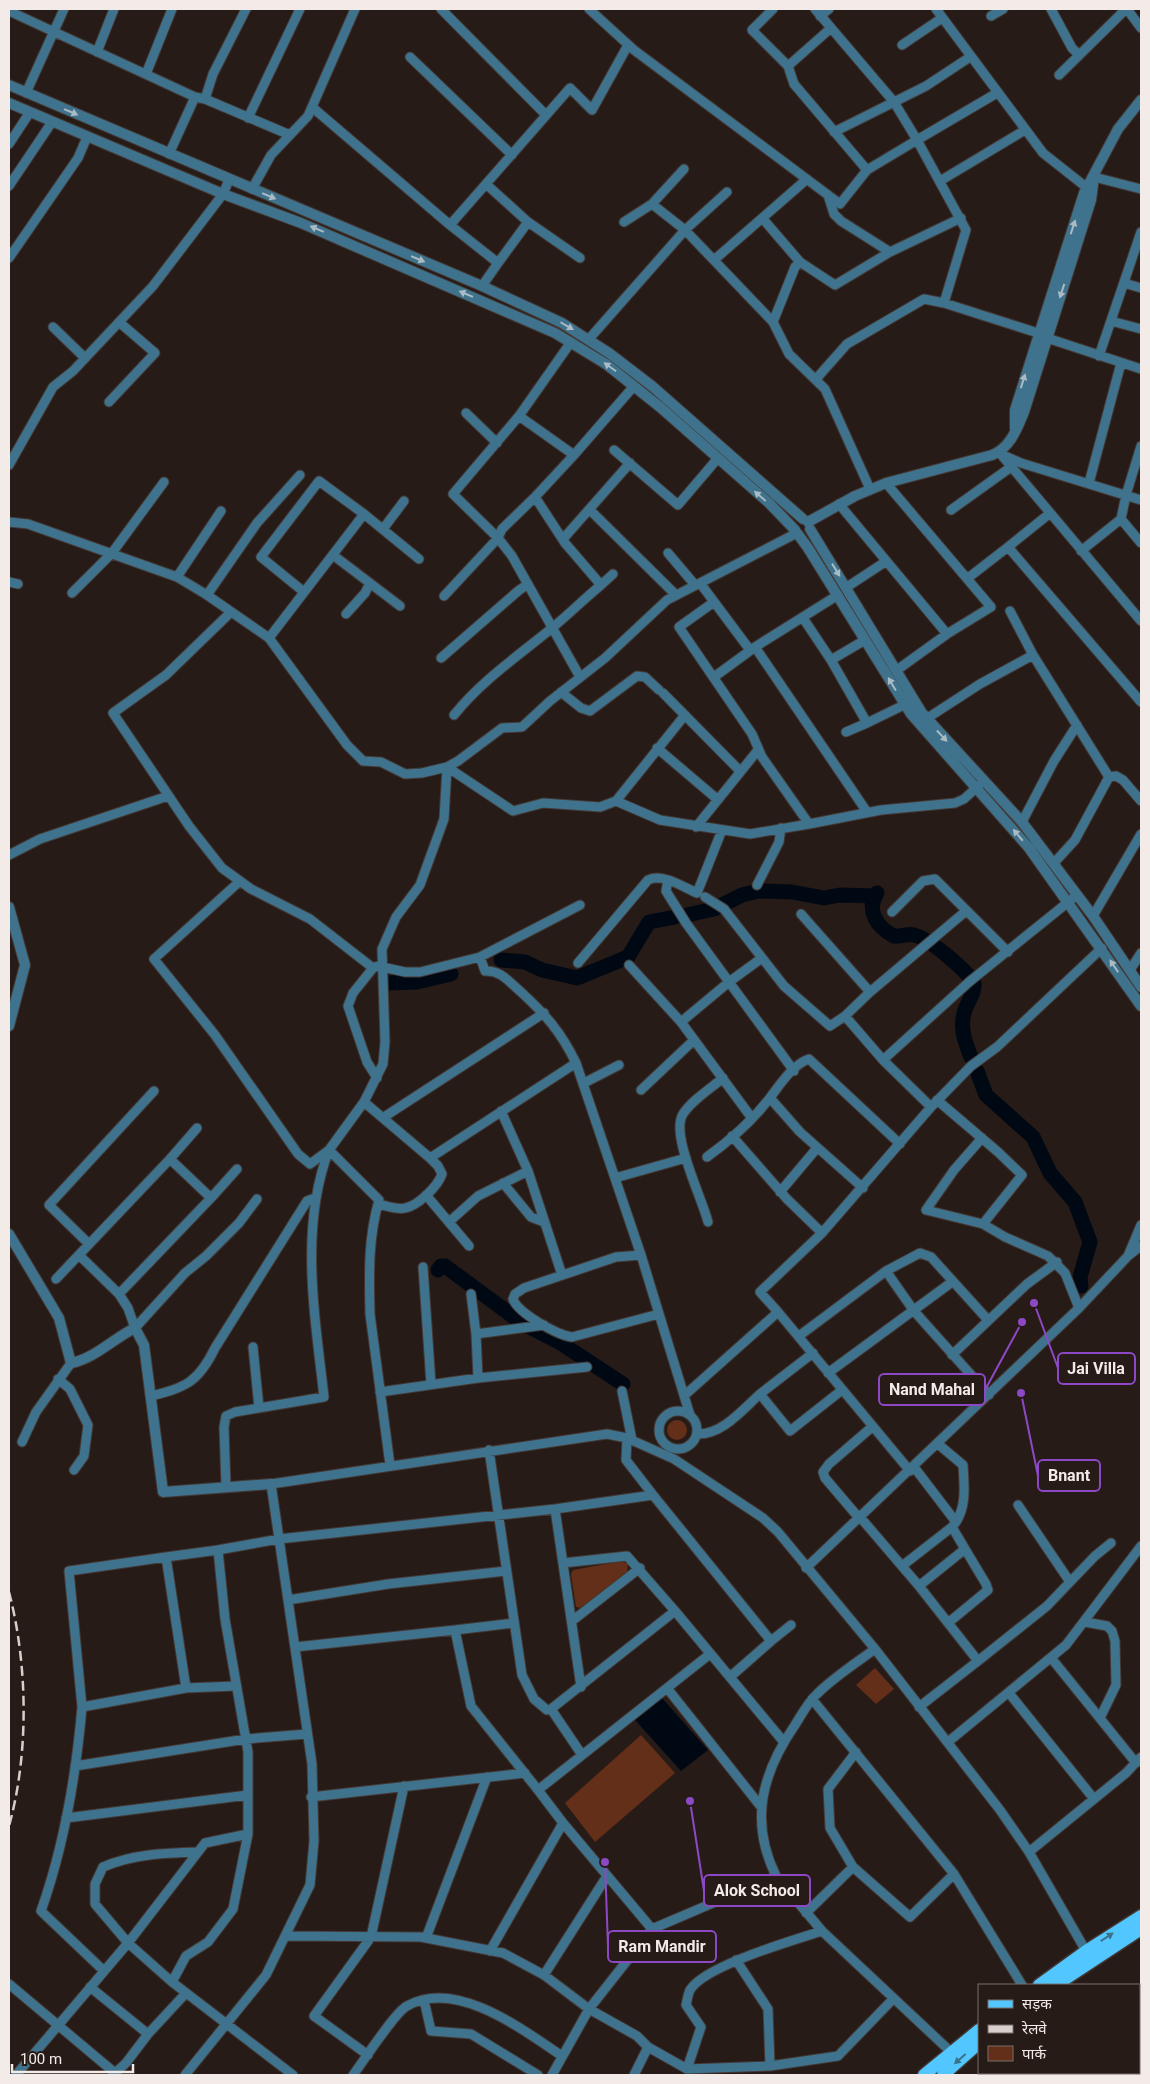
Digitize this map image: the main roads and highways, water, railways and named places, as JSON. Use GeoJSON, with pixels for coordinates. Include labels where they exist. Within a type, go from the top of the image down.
{"type":"FeatureCollection","features":[{"type":"Feature","properties":{"kind":"main road"},"geometry":{"type":"LineString","coordinates":[[1040,1984],[1086,1950],[1141,1916]]}},
{"type":"Feature","properties":{"kind":"main road"},"geometry":{"type":"LineString","coordinates":[[1058,1984],[1141,1929]]}},
{"type":"Feature","properties":{"kind":"main road"},"geometry":{"type":"LineString","coordinates":[[924,2075],[978,2031]]}},
{"type":"Feature","properties":{"kind":"main road"},"geometry":{"type":"LineString","coordinates":[[943,2075],[978,2044]]}},
{"type":"Feature","properties":{"kind":"waterway"},"geometry":{"type":"LineString","coordinates":[[687,915],[714,909],[742,895],[758,891],[792,892],[824,898],[840,895],[875,896]]}},
{"type":"Feature","properties":{"kind":"waterway"},"geometry":{"type":"LineString","coordinates":[[877,893],[872,906],[878,924],[894,936],[911,935],[921,937],[955,962],[974,983],[971,997],[963,1016],[965,1040],[971,1057]]}},
{"type":"Feature","properties":{"kind":"waterway"},"geometry":{"type":"LineString","coordinates":[[501,960],[525,962],[542,970],[577,978],[628,957],[649,922],[675,917]]}},
{"type":"Feature","properties":{"kind":"waterway"},"geometry":{"type":"LineString","coordinates":[[388,983],[417,982],[451,974]]}},
{"type":"Feature","properties":{"kind":"waterway"},"geometry":{"type":"LineString","coordinates":[[977,1071],[986,1095],[1033,1137],[1050,1173],[1075,1202],[1090,1242],[1080,1277],[1081,1286]]}},
{"type":"Feature","properties":{"kind":"waterway"},"geometry":{"type":"LineString","coordinates":[[438,1270],[441,1266],[445,1266],[522,1323],[559,1342],[623,1384]]}},
{"type":"Feature","properties":{"kind":"railway"},"geometry":{"type":"LineString","coordinates":[[9,1592],[20,1649],[24,1709],[20,1769],[16,1798],[9,1826]]}},
{"type":"Feature","properties":{"kind":"place","name":"Jai Villa"},"geometry":{"type":"Point","coordinates":[1034,1303]}},
{"type":"Feature","properties":{"kind":"place","name":"Nand Mahal"},"geometry":{"type":"Point","coordinates":[1022,1322]}},
{"type":"Feature","properties":{"kind":"place","name":"Bnant"},"geometry":{"type":"Point","coordinates":[1021,1393]}},
{"type":"Feature","properties":{"kind":"place","name":"Alok School"},"geometry":{"type":"Point","coordinates":[690,1801]}},
{"type":"Feature","properties":{"kind":"place","name":"Ram Mandir"},"geometry":{"type":"Point","coordinates":[605,1862]}}]}
